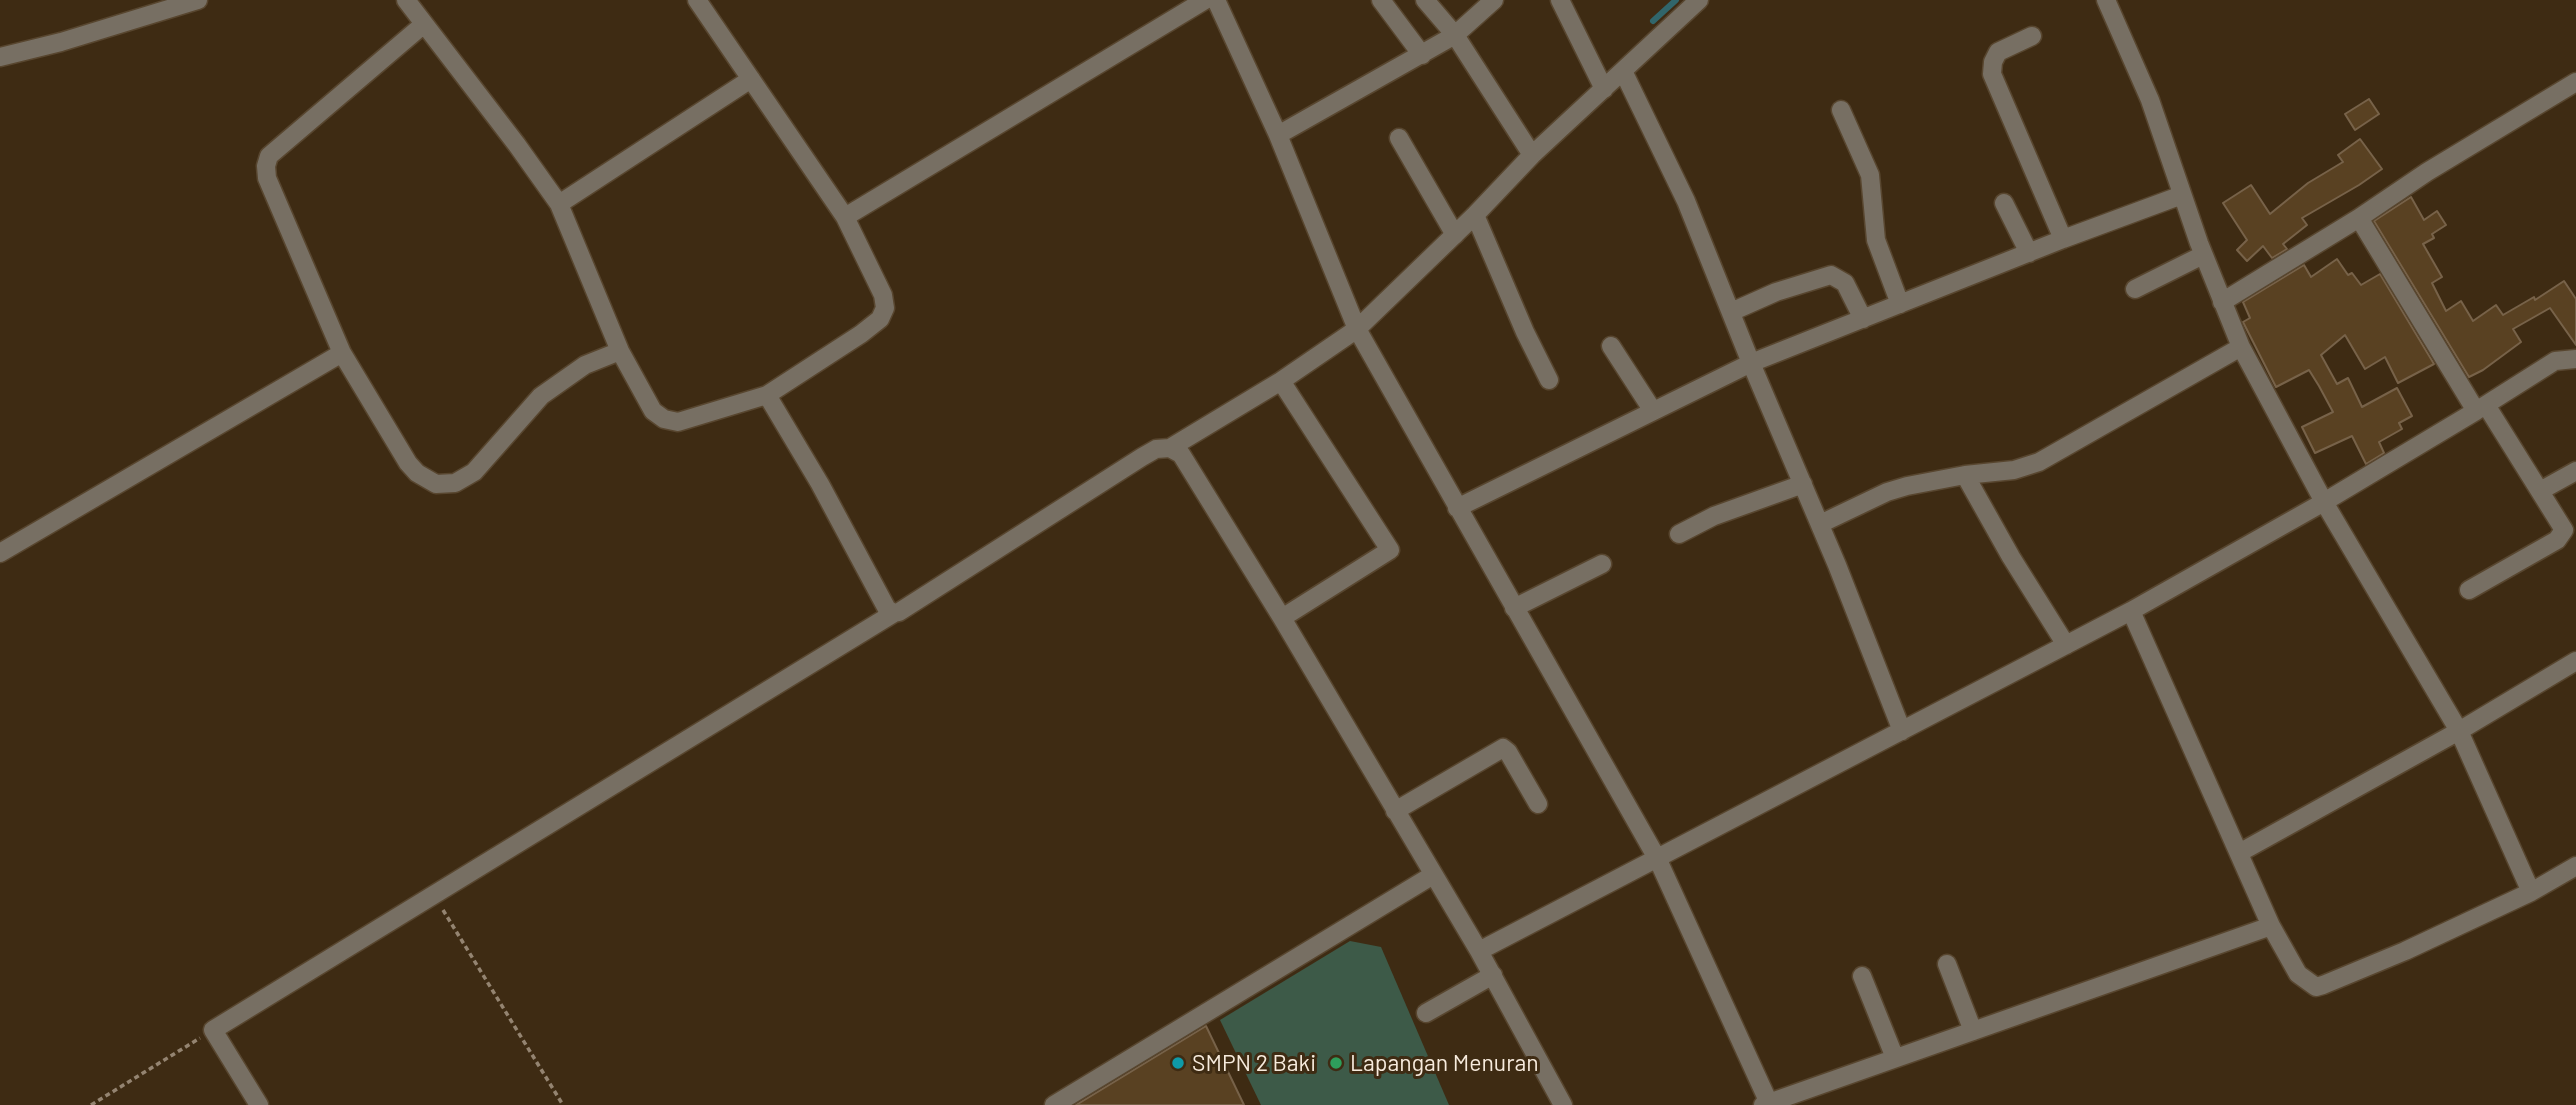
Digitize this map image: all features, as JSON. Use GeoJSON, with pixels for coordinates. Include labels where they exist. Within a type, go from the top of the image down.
{"type":"FeatureCollection","features":[{"type":"Feature","properties":{"kind":"street"},"geometry":{"type":"LineString","coordinates":[[2,52],[61,42],[174,4],[198,0]]}},
{"type":"Feature","properties":{"kind":"street"},"geometry":{"type":"LineString","coordinates":[[406,0],[559,204],[620,351],[653,411],[664,419],[678,422],[767,395],[861,334],[880,319],[885,308],[883,295],[845,217],[697,0]]}},
{"type":"Feature","properties":{"kind":"street"},"geometry":{"type":"LineString","coordinates":[[845,217],[1205,0]]}},
{"type":"Feature","properties":{"kind":"street"},"geometry":{"type":"LineString","coordinates":[[1216,0],[1278,135],[1357,329],[1658,860],[1766,1104],[2271,926]]}},
{"type":"Feature","properties":{"kind":"street"},"geometry":{"type":"LineString","coordinates":[[1381,0],[1422,55]]}},
{"type":"Feature","properties":{"kind":"street"},"geometry":{"type":"LineString","coordinates":[[1425,0],[1455,35],[1532,155]]}},
{"type":"Feature","properties":{"kind":"street"},"geometry":{"type":"LineString","coordinates":[[1278,135],[1455,35],[1494,0]]}},
{"type":"Feature","properties":{"kind":"street"},"geometry":{"type":"LineString","coordinates":[[1560,0],[1604,89]]}},
{"type":"Feature","properties":{"kind":"street"},"geometry":{"type":"LineString","coordinates":[[259,1105],[213,1030],[899,612],[1142,457],[1156,449],[1170,448],[1281,381],[1357,329],[1455,235],[1532,155],[1699,0]]}},
{"type":"Feature","properties":{"kind":"street"},"geometry":{"type":"LineString","coordinates":[[2106,0],[2150,100],[2203,256],[2241,347],[2324,502],[2459,731],[2531,892]]}},
{"type":"Feature","properties":{"kind":"street"},"geometry":{"type":"LineString","coordinates":[[424,24],[269,156],[266,166],[267,178],[342,353],[408,463],[417,473],[436,484],[455,483],[474,472],[541,396],[585,365],[620,351]]}},
{"type":"Feature","properties":{"kind":"street"},"geometry":{"type":"LineString","coordinates":[[2032,36],[1998,52],[1993,62],[1992,74],[2063,239]]}},
{"type":"Feature","properties":{"kind":"street"},"geometry":{"type":"LineString","coordinates":[[1623,71],[1686,201],[1820,524],[1902,731]]}},
{"type":"Feature","properties":{"kind":"street"},"geometry":{"type":"LineString","coordinates":[[559,204],[751,79]]}},
{"type":"Feature","properties":{"kind":"street"},"geometry":{"type":"LineString","coordinates":[[2222,302],[2359,218],[2427,172],[2576,82]]}},
{"type":"Feature","properties":{"kind":"street"},"geometry":{"type":"LineString","coordinates":[[1841,110],[1870,175],[1876,240],[1900,304]]}},
{"type":"Feature","properties":{"kind":"street"},"geometry":{"type":"LineString","coordinates":[[1399,138],[1455,235]]}},
{"type":"Feature","properties":{"kind":"street"},"geometry":{"type":"LineString","coordinates":[[1457,508],[1751,363],[2063,239],[2182,195]]}},
{"type":"Feature","properties":{"kind":"street"},"geometry":{"type":"LineString","coordinates":[[2004,203],[2029,253]]}},
{"type":"Feature","properties":{"kind":"street"},"geometry":{"type":"LineString","coordinates":[[1475,215],[1524,332],[1549,380]]}},
{"type":"Feature","properties":{"kind":"street"},"geometry":{"type":"LineString","coordinates":[[2359,218],[2481,408],[2564,530],[2561,535],[2469,590]]}},
{"type":"Feature","properties":{"kind":"street"},"geometry":{"type":"LineString","coordinates":[[2135,289],[2203,256]]}},
{"type":"Feature","properties":{"kind":"street"},"geometry":{"type":"LineString","coordinates":[[1731,312],[1776,292],[1831,275],[1845,283],[1863,319]]}},
{"type":"Feature","properties":{"kind":"street"},"geometry":{"type":"LineString","coordinates":[[1611,346],[1653,411]]}},
{"type":"Feature","properties":{"kind":"street"},"geometry":{"type":"LineString","coordinates":[[1820,524],[1887,492],[1965,475],[2014,470],[2039,462],[2241,347]]}},
{"type":"Feature","properties":{"kind":"street"},"geometry":{"type":"LineString","coordinates":[[0,553],[342,353]]}},
{"type":"Feature","properties":{"kind":"street"},"geometry":{"type":"LineString","coordinates":[[1479,951],[2132,611],[2324,502],[2555,361],[2576,359]]}},
{"type":"Feature","properties":{"kind":"street"},"geometry":{"type":"LineString","coordinates":[[1281,381],[1390,550],[1282,618]]}},
{"type":"Feature","properties":{"kind":"street"},"geometry":{"type":"LineString","coordinates":[[767,395],[820,485],[887,609],[894,613]]}},
{"type":"Feature","properties":{"kind":"street"},"geometry":{"type":"LineString","coordinates":[[1170,448],[1181,454],[1282,618],[1493,975],[1563,1105]]}},
{"type":"Feature","properties":{"kind":"street"},"geometry":{"type":"LineString","coordinates":[[2540,491],[2576,471]]}},
{"type":"Feature","properties":{"kind":"street"},"geometry":{"type":"LineString","coordinates":[[1965,475],[2066,645]]}},
{"type":"Feature","properties":{"kind":"street"},"geometry":{"type":"LineString","coordinates":[[1679,534],[1714,516],[1802,484]]}},
{"type":"Feature","properties":{"kind":"street"},"geometry":{"type":"LineString","coordinates":[[1514,608],[1602,565]]}},
{"type":"Feature","properties":{"kind":"street"},"geometry":{"type":"LineString","coordinates":[[2132,611],[2271,926],[2298,974],[2316,987],[2405,951],[2531,892],[2576,866]]}},
{"type":"Feature","properties":{"kind":"street"},"geometry":{"type":"LineString","coordinates":[[2239,853],[2459,731],[2576,661]]}},
{"type":"Feature","properties":{"kind":"street"},"geometry":{"type":"LineString","coordinates":[[1395,811],[1503,748],[1508,752],[1538,804]]}},
{"type":"Feature","properties":{"kind":"street"},"geometry":{"type":"LineString","coordinates":[[1054,1105],[1433,874]]}},
{"type":"Feature","properties":{"kind":"street"},"geometry":{"type":"LineString","coordinates":[[1947,964],[1973,1031]]}},
{"type":"Feature","properties":{"kind":"street"},"geometry":{"type":"LineString","coordinates":[[1426,1013],[1493,975]]}},
{"type":"Feature","properties":{"kind":"street"},"geometry":{"type":"LineString","coordinates":[[1862,976],[1895,1058]]}},
{"type":"Feature","properties":{"kind":"path"},"geometry":{"type":"LineString","coordinates":[[434,895],[563,1105]]}},
{"type":"Feature","properties":{"kind":"path"},"geometry":{"type":"LineString","coordinates":[[91,1105],[213,1030]]}},
{"type":"Feature","properties":{"kind":"green space","name":"Lapangan Menuran"},"geometry":{"type":"Polygon","coordinates":[[[1350,941],[1381,947],[1449,1105],[1261,1105],[1220,1020],[1350,941]]]}},
{"type":"Feature","properties":{"kind":"building"},"geometry":{"type":"Polygon","coordinates":[[[2369,99],[2379,114],[2355,130],[2345,114],[2369,99]]]}},
{"type":"Feature","properties":{"kind":"building"},"geometry":{"type":"Polygon","coordinates":[[[2360,139],[2382,169],[2302,218],[2307,225],[2283,244],[2287,249],[2272,258],[2263,246],[2247,261],[2237,250],[2247,240],[2223,203],[2251,185],[2270,214],[2308,183],[2343,162],[2338,155],[2360,139]]]}},
{"type":"Feature","properties":{"kind":"building"},"geometry":{"type":"Polygon","coordinates":[[[2411,197],[2424,220],[2437,211],[2446,225],[2432,234],[2434,238],[2423,244],[2442,277],[2432,283],[2446,311],[2461,301],[2473,321],[2496,305],[2503,315],[2534,297],[2535,300],[2564,281],[2576,299],[2576,345],[2550,308],[2513,329],[2521,342],[2469,377],[2374,221],[2411,197]]]}},
{"type":"Feature","properties":{"kind":"building"},"geometry":{"type":"Polygon","coordinates":[[[2337,259],[2348,275],[2352,273],[2361,285],[2380,274],[2434,364],[2398,383],[2385,357],[2365,369],[2345,335],[2321,355],[2337,384],[2348,378],[2362,407],[2397,388],[2412,416],[2399,423],[2402,429],[2379,442],[2384,453],[2366,464],[2352,436],[2315,453],[2302,427],[2333,412],[2319,386],[2309,370],[2276,387],[2243,322],[2250,318],[2243,302],[2304,265],[2311,277],[2337,259]]]}},
{"type":"Feature","properties":{"kind":"building","name":"SMPN 2 Baki"},"geometry":{"type":"Polygon","coordinates":[[[1206,1026],[1244,1105],[1076,1105],[1206,1026]]]}},
{"type":"Feature","properties":{"kind":"waterway"},"geometry":{"type":"LineString","coordinates":[[1653,21],[1676,0]]}},
{"type":"Feature","properties":{"kind":"place","name":"SMPN 2 Baki"},"geometry":{"type":"Point","coordinates":[1178,1063]}},
{"type":"Feature","properties":{"kind":"place","name":"Lapangan Menuran"},"geometry":{"type":"Point","coordinates":[1336,1063]}}]}
